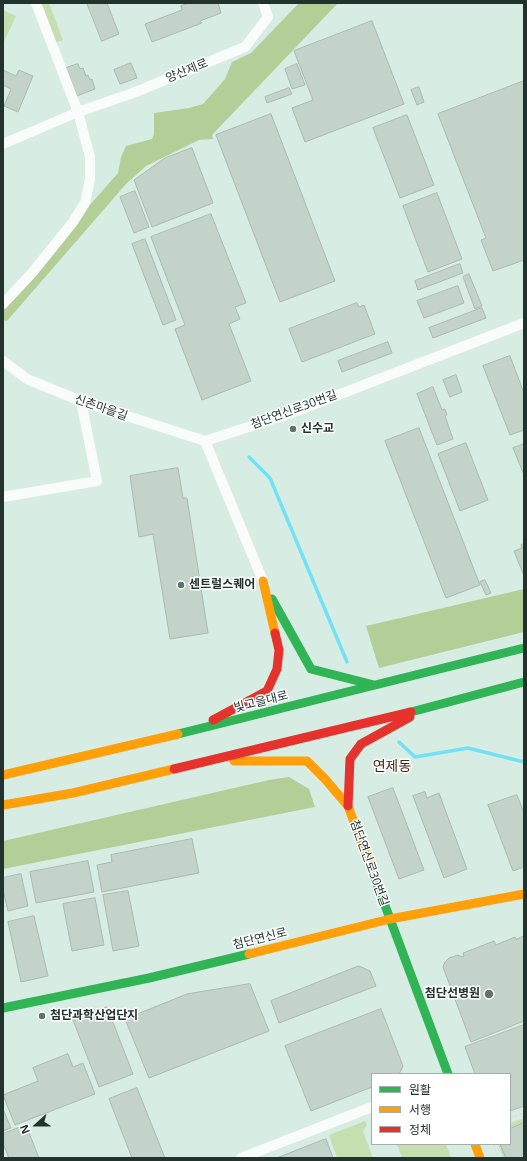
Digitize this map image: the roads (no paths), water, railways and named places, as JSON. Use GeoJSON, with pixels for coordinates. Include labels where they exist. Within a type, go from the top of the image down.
{"type":"FeatureCollection","features":[{"type":"Feature","properties":{"kind":"street"},"geometry":{"type":"LineString","coordinates":[[3,304],[36,268],[73,222],[85,203],[90,179],[90,157],[78,112],[36,3]]}},
{"type":"Feature","properties":{"kind":"street","name":"양산제로"},"geometry":{"type":"LineString","coordinates":[[3,144],[78,112],[139,91],[245,47],[268,17],[263,3]]}},
{"type":"Feature","properties":{"kind":"street","name":"첨단연신로30번길"},"geometry":{"type":"LineString","coordinates":[[205,441],[288,414],[524,323]]}},
{"type":"Feature","properties":{"kind":"street","name":"신촌마을길"},"geometry":{"type":"LineString","coordinates":[[3,362],[27,379],[81,401],[205,441]]}},
{"type":"Feature","properties":{"kind":"street"},"geometry":{"type":"LineString","coordinates":[[3,497],[97,481],[81,401]]}},
{"type":"Feature","properties":{"kind":"street"},"geometry":{"type":"LineString","coordinates":[[205,441],[263,580],[294,642],[310,669],[377,686]]}},
{"type":"Feature","properties":{"kind":"street"},"geometry":{"type":"LineString","coordinates":[[196,730],[267,691],[277,669],[279,650],[263,580]]}},
{"type":"Feature","properties":{"kind":"street","name":"빛고을대로"},"geometry":{"type":"LineString","coordinates":[[3,775],[377,686],[524,648]]}},
{"type":"Feature","properties":{"kind":"street"},"geometry":{"type":"LineString","coordinates":[[3,810],[426,708],[524,682]]}},
{"type":"Feature","properties":{"kind":"street"},"geometry":{"type":"LineString","coordinates":[[348,806],[350,759],[361,744],[426,708]]}},
{"type":"Feature","properties":{"kind":"street"},"geometry":{"type":"LineString","coordinates":[[3,770],[66,760]]}},
{"type":"Feature","properties":{"kind":"street"},"geometry":{"type":"LineString","coordinates":[[206,762],[276,760],[307,761],[348,806]]}},
{"type":"Feature","properties":{"kind":"street"},"geometry":{"type":"LineString","coordinates":[[3,805],[73,793]]}},
{"type":"Feature","properties":{"kind":"street","name":"첨단연신로30번길"},"geometry":{"type":"LineString","coordinates":[[348,806],[448,1073]]}},
{"type":"Feature","properties":{"kind":"street","name":"첨단연신로"},"geometry":{"type":"LineString","coordinates":[[3,1008],[149,978],[390,919],[524,894]]}},
{"type":"Feature","properties":{"kind":"street"},"geometry":{"type":"LineString","coordinates":[[241,1158],[371,1107]]}},
{"type":"Feature","properties":{"kind":"street"},"geometry":{"type":"LineString","coordinates":[[475,1145],[480,1158]]}},
{"type":"Feature","properties":{"kind":"waterway"},"geometry":{"type":"LineString","coordinates":[[249,457],[270,478],[347,662]]}},
{"type":"Feature","properties":{"kind":"waterway"},"geometry":{"type":"LineString","coordinates":[[399,742],[415,757],[468,748],[524,762]]}},
{"type":"Feature","properties":{"kind":"place","name":"신수교"},"geometry":{"type":"Point","coordinates":[293,429]}},
{"type":"Feature","properties":{"kind":"place","name":"센트럴스퀘어"},"geometry":{"type":"Point","coordinates":[181,585]}},
{"type":"Feature","properties":{"kind":"place","name":"첨단선병원"},"geometry":{"type":"Point","coordinates":[489,994]}},
{"type":"Feature","properties":{"kind":"place","name":"첨단과학산업단지"},"geometry":{"type":"Point","coordinates":[42,1016]}},
{"type":"Feature","properties":{"kind":"district","name":"연제동"},"geometry":{"type":"Point","coordinates":[392,767]}}]}
